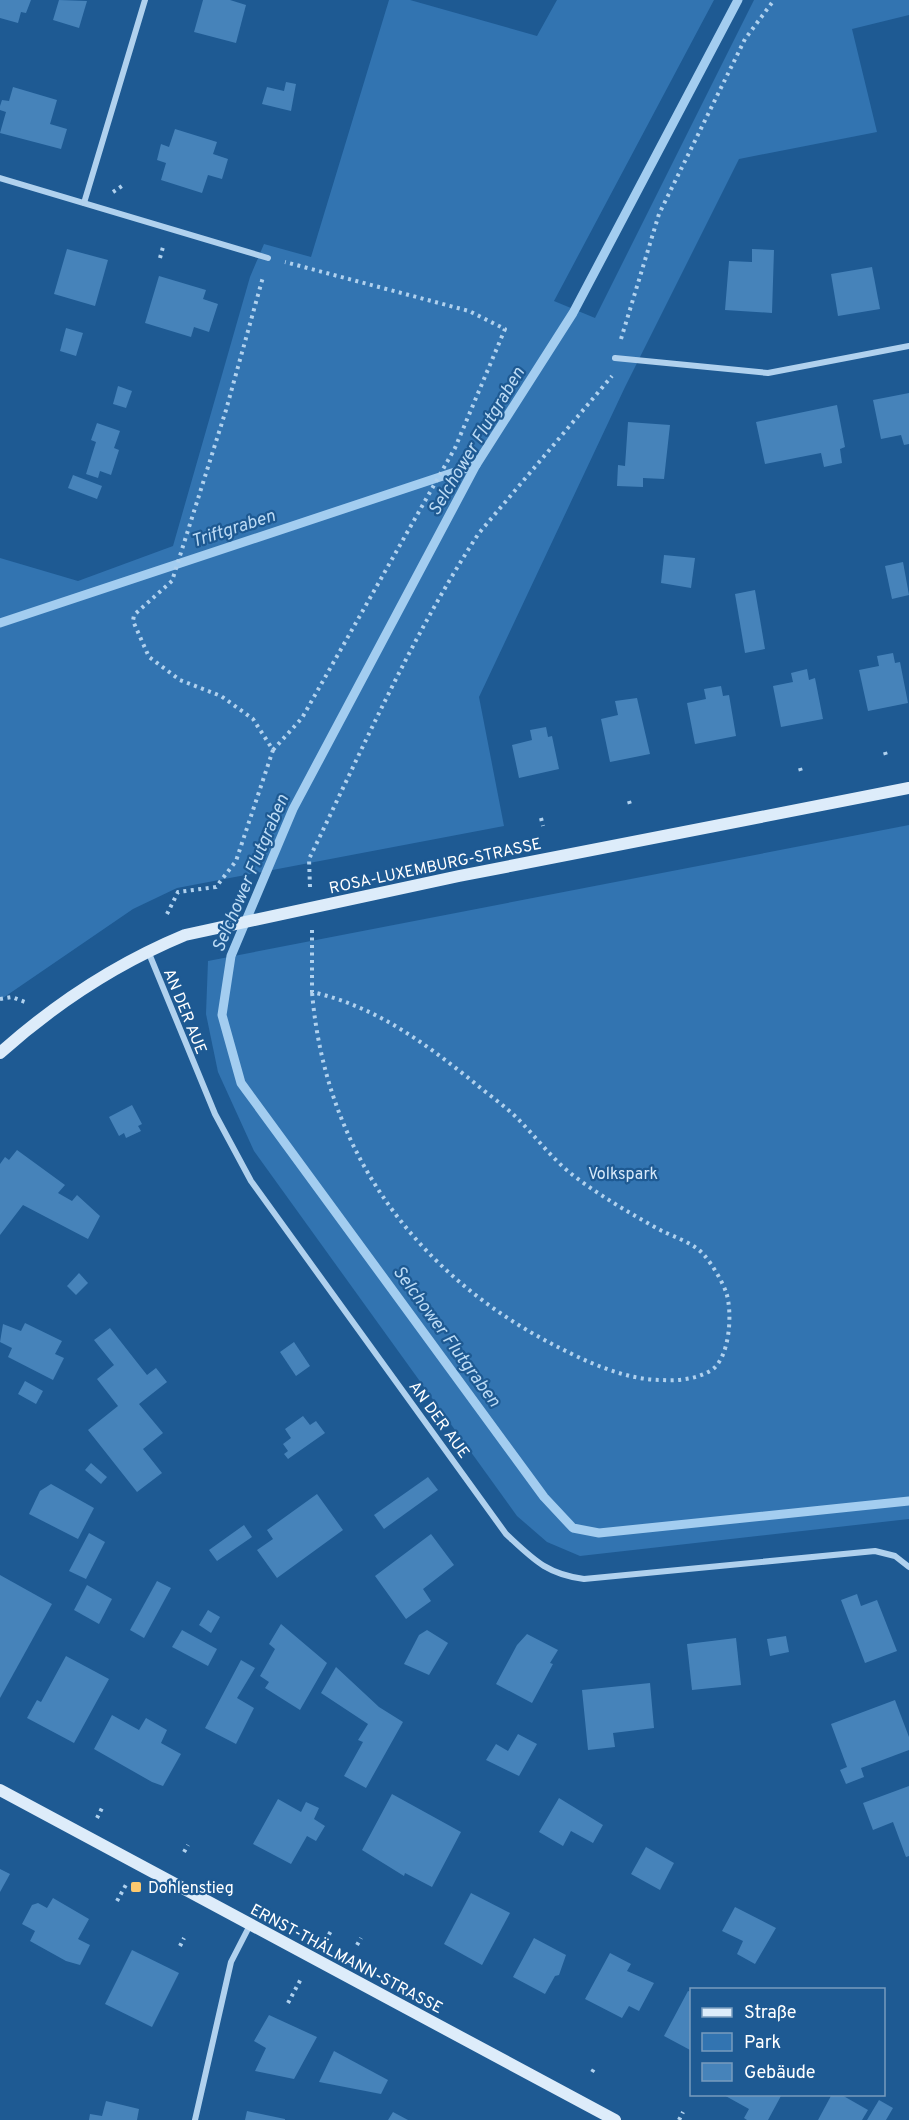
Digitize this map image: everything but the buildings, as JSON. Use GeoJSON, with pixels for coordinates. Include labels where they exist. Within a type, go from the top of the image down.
{"type":"FeatureCollection","features":[{"type":"Feature","properties":{"kind":"street"},"geometry":{"type":"LineString","coordinates":[[84,203],[145,0]]}},
{"type":"Feature","properties":{"kind":"street"},"geometry":{"type":"LineString","coordinates":[[0,178],[268,258]]}},
{"type":"Feature","properties":{"kind":"street"},"geometry":{"type":"LineString","coordinates":[[615,358],[768,373],[909,346]]}},
{"type":"Feature","properties":{"kind":"street","name":"ROSA-LUXEMBURG-STRASSE"},"geometry":{"type":"LineString","coordinates":[[0,1053],[64,1000],[148,951],[205,930],[289,911],[909,788]]}},
{"type":"Feature","properties":{"kind":"street","name":"AN DER AUE"},"geometry":{"type":"LineString","coordinates":[[148,951],[215,1114],[251,1180],[506,1534],[541,1566],[561,1576],[584,1579],[875,1551],[895,1556],[909,1567]]}},
{"type":"Feature","properties":{"kind":"street","name":"ERNST-THÄLMANN-STRASSE"},"geometry":{"type":"LineString","coordinates":[[0,1790],[615,2120]]}},
{"type":"Feature","properties":{"kind":"street"},"geometry":{"type":"LineString","coordinates":[[195,2120],[231,1962],[250,1925]]}},
{"type":"Feature","properties":{"kind":"path"},"geometry":{"type":"LineString","coordinates":[[615,358],[659,214],[745,39],[774,0]]}},
{"type":"Feature","properties":{"kind":"path"},"geometry":{"type":"LineString","coordinates":[[167,914],[178,892],[216,887],[236,861],[273,750],[302,718],[444,468],[506,329],[469,311],[268,258],[226,410],[172,581],[134,615],[133,621],[149,657],[180,680],[221,696],[254,719],[273,750]]}},
{"type":"Feature","properties":{"kind":"path"},"geometry":{"type":"LineString","coordinates":[[311,907],[309,859],[394,686],[463,557],[486,524],[627,359]]}},
{"type":"Feature","properties":{"kind":"path"},"geometry":{"type":"LineString","coordinates":[[885,752],[886,759]]}},
{"type":"Feature","properties":{"kind":"path"},"geometry":{"type":"LineString","coordinates":[[800,768],[802,776]]}},
{"type":"Feature","properties":{"kind":"path"},"geometry":{"type":"LineString","coordinates":[[629,801],[631,808]]}},
{"type":"Feature","properties":{"kind":"path"},"geometry":{"type":"LineString","coordinates":[[541,818],[543,826]]}},
{"type":"Feature","properties":{"kind":"path"},"geometry":{"type":"LineString","coordinates":[[312,934],[312,992],[315,1021],[333,1102],[362,1162],[411,1237],[466,1288],[501,1314],[519,1327],[572,1354],[614,1372],[659,1381],[687,1379],[713,1370],[727,1346],[728,1311],[726,1292],[703,1253],[613,1204],[571,1173],[515,1116],[423,1041],[366,1008],[312,992]]}},
{"type":"Feature","properties":{"kind":"path"},"geometry":{"type":"LineString","coordinates":[[97,1819],[102,1808]]}},
{"type":"Feature","properties":{"kind":"path"},"geometry":{"type":"LineString","coordinates":[[184,1852],[188,1845]]}},
{"type":"Feature","properties":{"kind":"path"},"geometry":{"type":"LineString","coordinates":[[117,1901],[128,1882]]}},
{"type":"Feature","properties":{"kind":"path"},"geometry":{"type":"LineString","coordinates":[[180,1946],[184,1938]]}},
{"type":"Feature","properties":{"kind":"path"},"geometry":{"type":"LineString","coordinates":[[357,1945],[361,1938]]}},
{"type":"Feature","properties":{"kind":"path"},"geometry":{"type":"LineString","coordinates":[[288,2003],[312,1958]]}},
{"type":"Feature","properties":{"kind":"path"},"geometry":{"type":"LineString","coordinates":[[592,2072],[596,2066]]}},
{"type":"Feature","properties":{"kind":"path"},"geometry":{"type":"LineString","coordinates":[[679,2120],[683,2112]]}},
{"type":"Feature","properties":{"kind":"green space"},"geometry":{"type":"Polygon","coordinates":[[[389,0],[410,0],[537,36],[557,0],[714,0],[554,301],[595,318],[754,0],[909,0],[909,15],[852,29],[877,132],[739,159],[625,387],[479,697],[504,826],[177,888],[133,909],[0,1000],[0,558],[78,581],[173,546],[250,277],[264,244],[311,257],[389,0]]]}},
{"type":"Feature","properties":{"kind":"green space","name":"Volkspark"},"geometry":{"type":"Polygon","coordinates":[[[909,825],[909,1519],[580,1556],[547,1542],[517,1516],[254,1151],[218,1072],[206,1014],[208,961],[909,825]]]}},
{"type":"Feature","properties":{"kind":"waterway","name":"Selchower Flutgraben"},"geometry":{"type":"LineString","coordinates":[[738,0],[573,313],[476,465],[293,809],[231,956],[222,1015],[241,1083],[544,1497],[573,1528],[599,1533],[909,1501]]}},
{"type":"Feature","properties":{"kind":"waterway","name":"Triftgraben"},"geometry":{"type":"LineString","coordinates":[[0,623],[476,465]]}},
{"type":"Feature","properties":{"kind":"place","name":"Dohlenstieg"},"geometry":{"type":"Point","coordinates":[136,1887]}}]}
